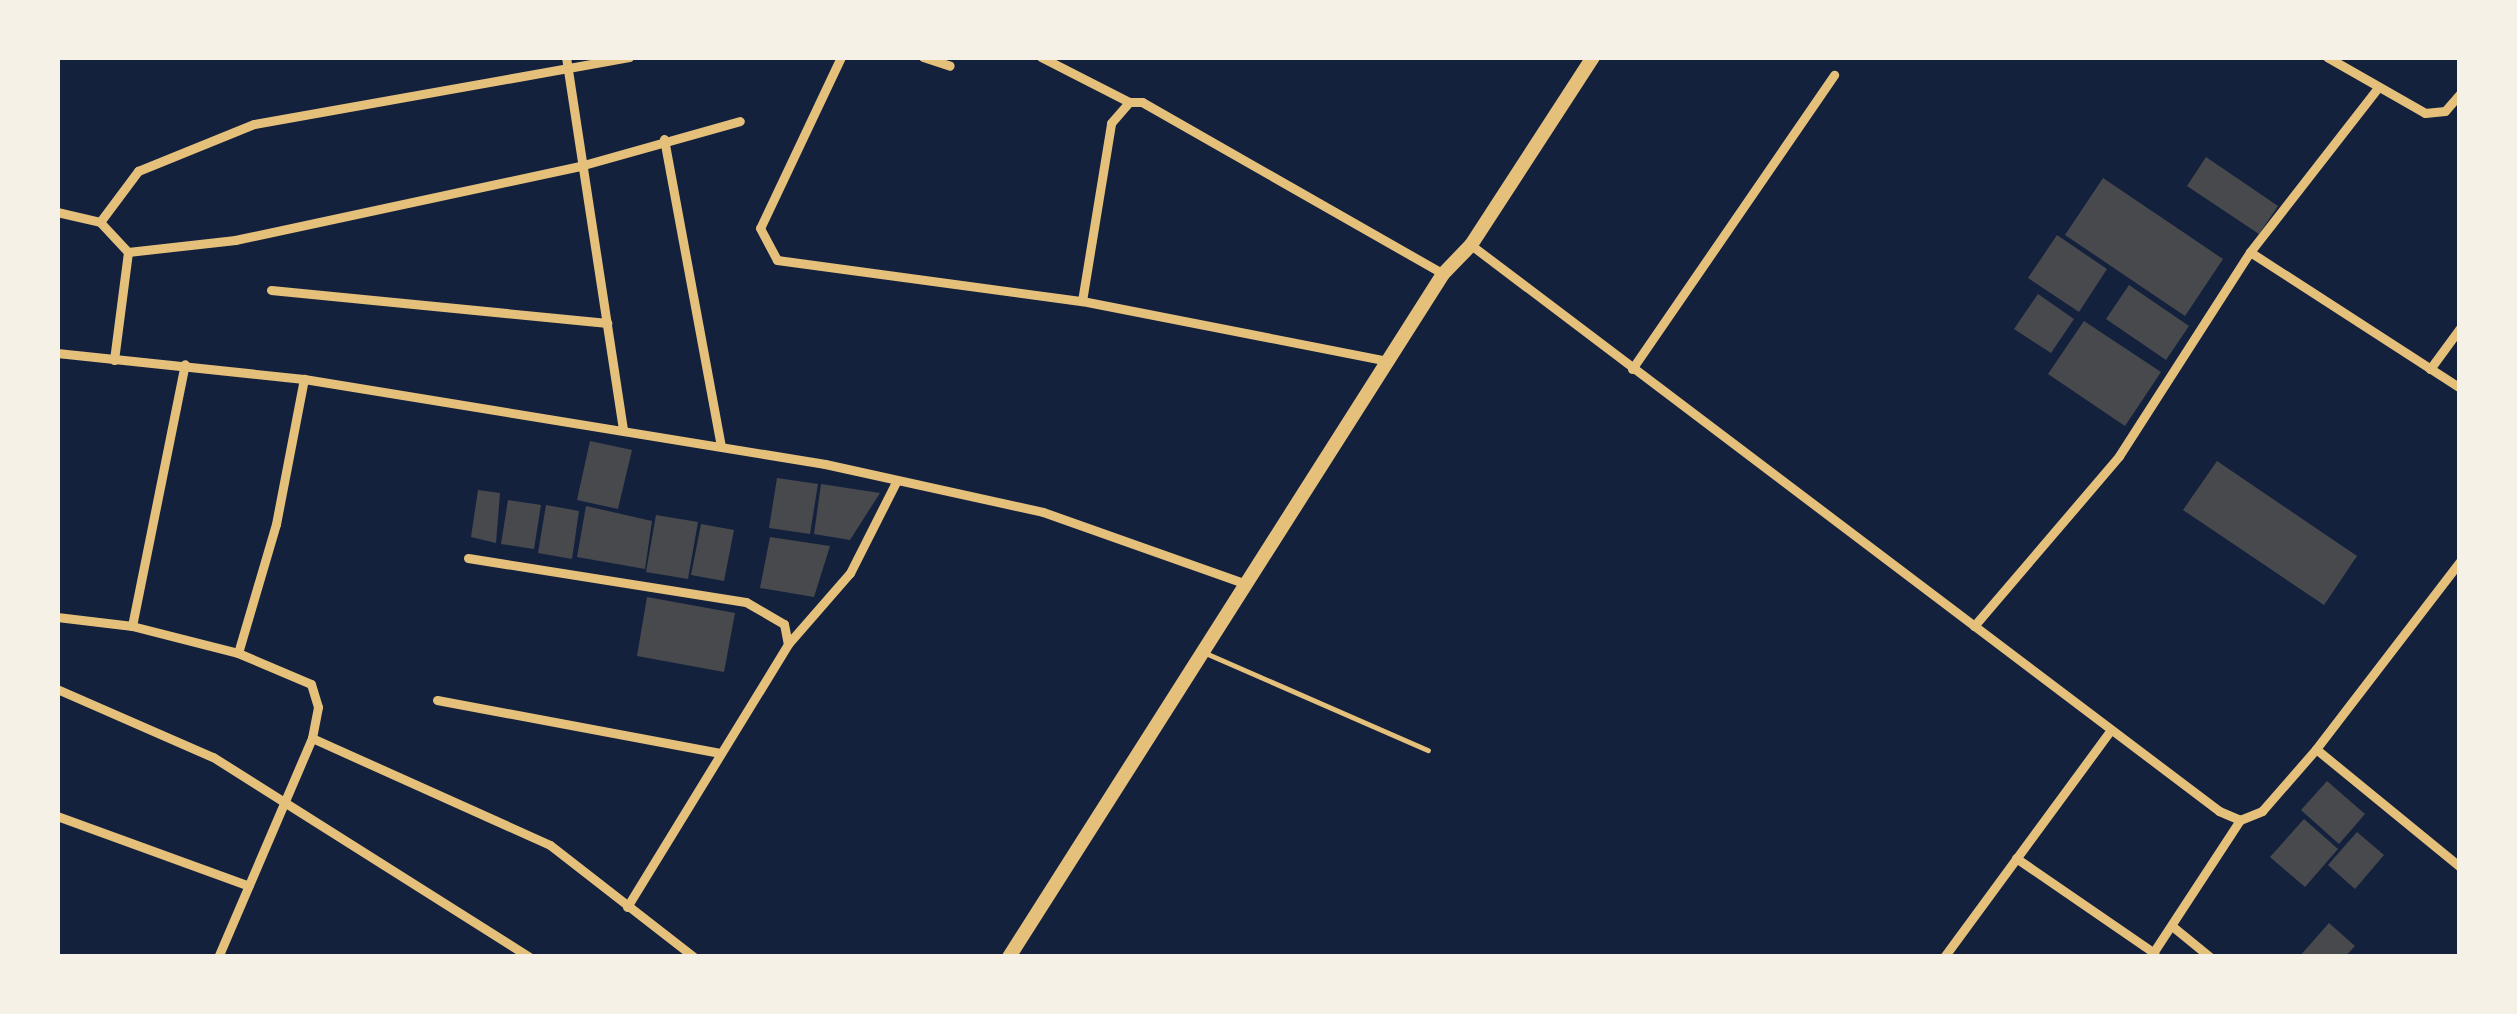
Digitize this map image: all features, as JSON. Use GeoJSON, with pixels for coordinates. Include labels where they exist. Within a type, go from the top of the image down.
{"type":"FeatureCollection","features":[{"type":"Feature","properties":{"kind":"main road"},"geometry":{"type":"LineString","coordinates":[[1010,957],[1443,274],[1471,245],[1593,57]]}},
{"type":"Feature","properties":{"kind":"street"},"geometry":{"type":"LineString","coordinates":[[566,57],[623,431]]}},
{"type":"Feature","properties":{"kind":"street"},"geometry":{"type":"LineString","coordinates":[[100,222],[138,171],[254,124],[629,57]]}},
{"type":"Feature","properties":{"kind":"street"},"geometry":{"type":"LineString","coordinates":[[841,57],[760,228],[777,260],[1082,301],[1387,361]]}},
{"type":"Feature","properties":{"kind":"street"},"geometry":{"type":"LineString","coordinates":[[923,57],[950,66]]}},
{"type":"Feature","properties":{"kind":"street"},"geometry":{"type":"LineString","coordinates":[[1041,57],[1130,102],[1142,102],[1443,274]]}},
{"type":"Feature","properties":{"kind":"street"},"geometry":{"type":"LineString","coordinates":[[2327,57],[2376,90],[2425,113],[2445,111],[2460,94]]}},
{"type":"Feature","properties":{"kind":"street"},"geometry":{"type":"LineString","coordinates":[[1632,369],[1834,75]]}},
{"type":"Feature","properties":{"kind":"street"},"geometry":{"type":"LineString","coordinates":[[1974,626],[2119,456],[2250,252],[2376,90]]}},
{"type":"Feature","properties":{"kind":"street"},"geometry":{"type":"LineString","coordinates":[[1082,301],[1111,123],[1130,102]]}},
{"type":"Feature","properties":{"kind":"street"},"geometry":{"type":"LineString","coordinates":[[128,252],[235,240],[580,166],[740,121]]}},
{"type":"Feature","properties":{"kind":"street"},"geometry":{"type":"LineString","coordinates":[[664,139],[721,447]]}},
{"type":"Feature","properties":{"kind":"street"},"geometry":{"type":"LineString","coordinates":[[57,212],[100,222],[128,252]]}},
{"type":"Feature","properties":{"kind":"street"},"geometry":{"type":"LineString","coordinates":[[1471,245],[2110,732],[2240,820]]}},
{"type":"Feature","properties":{"kind":"street"},"geometry":{"type":"LineString","coordinates":[[114,360],[128,252]]}},
{"type":"Feature","properties":{"kind":"street"},"geometry":{"type":"LineString","coordinates":[[2250,252],[2460,388]]}},
{"type":"Feature","properties":{"kind":"street"},"geometry":{"type":"LineString","coordinates":[[271,290],[607,323]]}},
{"type":"Feature","properties":{"kind":"street"},"geometry":{"type":"LineString","coordinates":[[2430,369],[2460,328]]}},
{"type":"Feature","properties":{"kind":"street"},"geometry":{"type":"LineString","coordinates":[[57,352],[304,379],[897,480],[1043,512],[1243,583]]}},
{"type":"Feature","properties":{"kind":"street"},"geometry":{"type":"LineString","coordinates":[[132,626],[185,364]]}},
{"type":"Feature","properties":{"kind":"street"},"geometry":{"type":"LineString","coordinates":[[238,653],[276,524],[304,379]]}},
{"type":"Feature","properties":{"kind":"street"},"geometry":{"type":"LineString","coordinates":[[627,907],[788,644],[850,573],[897,480]]}},
{"type":"Feature","properties":{"kind":"street"},"geometry":{"type":"LineString","coordinates":[[468,558],[746,602],[784,624],[788,644]]}},
{"type":"Feature","properties":{"kind":"street"},"geometry":{"type":"LineString","coordinates":[[2016,858],[2152,955],[2240,820],[2262,811],[2458,568]]}},
{"type":"Feature","properties":{"kind":"street"},"geometry":{"type":"LineString","coordinates":[[57,617],[132,626],[238,653],[311,684],[318,707],[312,738],[218,957]]}},
{"type":"Feature","properties":{"kind":"street"},"geometry":{"type":"LineString","coordinates":[[57,689],[213,757],[529,957]]}},
{"type":"Feature","properties":{"kind":"street"},"geometry":{"type":"LineString","coordinates":[[436,700],[720,753]]}},
{"type":"Feature","properties":{"kind":"street"},"geometry":{"type":"LineString","coordinates":[[1944,957],[2110,732]]}},
{"type":"Feature","properties":{"kind":"street"},"geometry":{"type":"LineString","coordinates":[[312,738],[550,845],[694,957]]}},
{"type":"Feature","properties":{"kind":"street"},"geometry":{"type":"LineString","coordinates":[[2316,748],[2460,867]]}},
{"type":"Feature","properties":{"kind":"street"},"geometry":{"type":"LineString","coordinates":[[57,816],[249,887]]}},
{"type":"Feature","properties":{"kind":"street"},"geometry":{"type":"LineString","coordinates":[[2171,926],[2210,957]]}},
{"type":"Feature","properties":{"kind":"street"},"geometry":{"type":"LineString","coordinates":[[500,957],[506,943]]}},
{"type":"Feature","properties":{"kind":"lane"},"geometry":{"type":"LineString","coordinates":[[1201,650],[1428,750]]}},
{"type":"Feature","properties":{"kind":"building"},"geometry":{"type":"Polygon","coordinates":[[[2206,157],[2278,206],[2259,234],[2187,186],[2206,157]]]}},
{"type":"Feature","properties":{"kind":"building"},"geometry":{"type":"Polygon","coordinates":[[[2103,178],[2223,259],[2185,316],[2065,235],[2103,178]]]}},
{"type":"Feature","properties":{"kind":"building"},"geometry":{"type":"Polygon","coordinates":[[[2057,235],[2107,269],[2079,312],[2028,278],[2057,235]]]}},
{"type":"Feature","properties":{"kind":"building"},"geometry":{"type":"Polygon","coordinates":[[[2129,285],[2189,326],[2166,360],[2106,319],[2129,285]]]}},
{"type":"Feature","properties":{"kind":"building"},"geometry":{"type":"Polygon","coordinates":[[[2038,294],[2074,319],[2051,353],[2014,329],[2038,294]]]}},
{"type":"Feature","properties":{"kind":"building"},"geometry":{"type":"Polygon","coordinates":[[[2084,321],[2161,372],[2125,426],[2048,374],[2084,321]]]}},
{"type":"Feature","properties":{"kind":"building"},"geometry":{"type":"Polygon","coordinates":[[[590,441],[632,450],[618,509],[577,500],[590,441]]]}},
{"type":"Feature","properties":{"kind":"building"},"geometry":{"type":"Polygon","coordinates":[[[2217,461],[2357,556],[2324,605],[2183,510],[2217,461]]]}},
{"type":"Feature","properties":{"kind":"building"},"geometry":{"type":"Polygon","coordinates":[[[777,478],[818,484],[810,534],[769,528],[777,478]]]}},
{"type":"Feature","properties":{"kind":"building"},"geometry":{"type":"Polygon","coordinates":[[[821,484],[880,493],[850,540],[814,534],[821,484]]]}},
{"type":"Feature","properties":{"kind":"building"},"geometry":{"type":"Polygon","coordinates":[[[478,490],[500,493],[496,543],[471,537],[478,490]]]}},
{"type":"Feature","properties":{"kind":"building"},"geometry":{"type":"Polygon","coordinates":[[[508,500],[541,505],[534,549],[501,544],[508,500]]]}},
{"type":"Feature","properties":{"kind":"building"},"geometry":{"type":"Polygon","coordinates":[[[546,505],[579,511],[572,559],[538,553],[546,505]]]}},
{"type":"Feature","properties":{"kind":"building"},"geometry":{"type":"Polygon","coordinates":[[[586,506],[652,521],[645,569],[577,557],[586,506]]]}},
{"type":"Feature","properties":{"kind":"building"},"geometry":{"type":"Polygon","coordinates":[[[656,515],[698,522],[688,579],[646,572],[656,515]]]}},
{"type":"Feature","properties":{"kind":"building"},"geometry":{"type":"Polygon","coordinates":[[[701,524],[734,530],[724,581],[691,575],[701,524]]]}},
{"type":"Feature","properties":{"kind":"building"},"geometry":{"type":"Polygon","coordinates":[[[770,537],[830,546],[814,597],[760,588],[770,537]]]}},
{"type":"Feature","properties":{"kind":"building"},"geometry":{"type":"Polygon","coordinates":[[[647,597],[735,613],[724,672],[637,656],[647,597]]]}},
{"type":"Feature","properties":{"kind":"building"},"geometry":{"type":"Polygon","coordinates":[[[2327,781],[2365,814],[2339,844],[2301,810],[2327,781]]]}},
{"type":"Feature","properties":{"kind":"building"},"geometry":{"type":"Polygon","coordinates":[[[2304,819],[2338,849],[2305,887],[2270,857],[2304,819]]]}},
{"type":"Feature","properties":{"kind":"building"},"geometry":{"type":"Polygon","coordinates":[[[2357,832],[2384,855],[2355,889],[2328,865],[2357,832]]]}},
{"type":"Feature","properties":{"kind":"building"},"geometry":{"type":"Polygon","coordinates":[[[2329,923],[2355,946],[2345,957],[2299,957],[2329,923]]]}}]}
